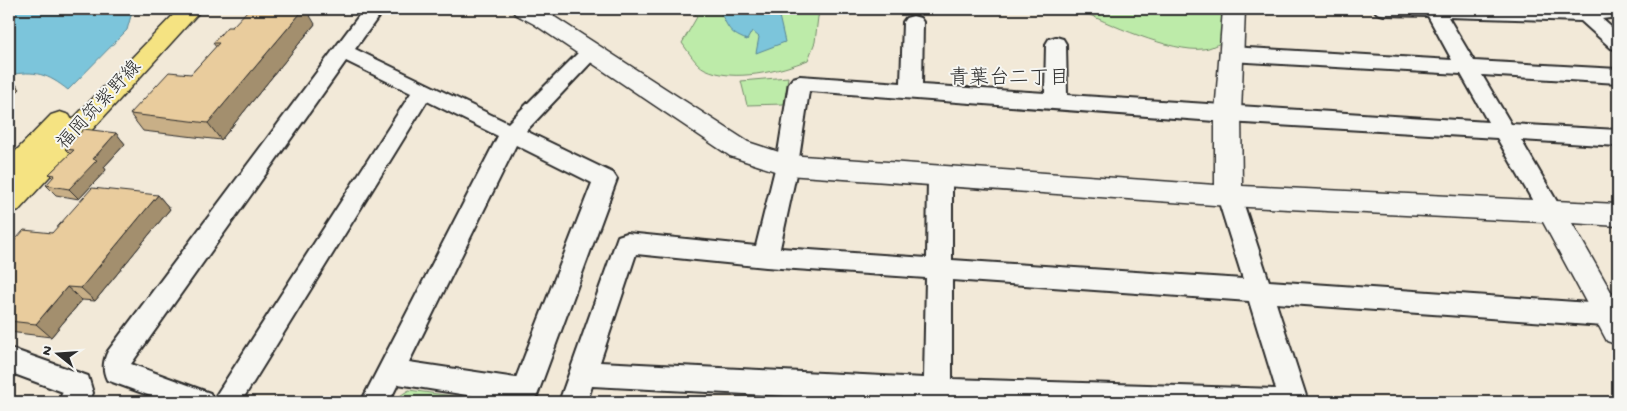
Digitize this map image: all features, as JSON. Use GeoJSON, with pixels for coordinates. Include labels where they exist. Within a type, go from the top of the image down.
{"type":"FeatureCollection","features":[{"type":"Feature","properties":{"kind":"main road","name":"福岡筑紫野線"},"geometry":{"type":"LineString","coordinates":[[9,174],[168,9]]}},
{"type":"Feature","properties":{"kind":"main road","name":"福岡筑紫野線"},"geometry":{"type":"LineString","coordinates":[[9,203],[191,9]]}},
{"type":"Feature","properties":{"kind":"street"},"geometry":{"type":"LineString","coordinates":[[193,402],[117,371],[118,359],[374,9]]}},
{"type":"Feature","properties":{"kind":"street"},"geometry":{"type":"LineString","coordinates":[[523,9],[739,149],[787,165],[1229,196],[1618,215]]}},
{"type":"Feature","properties":{"kind":"street"},"geometry":{"type":"LineString","coordinates":[[583,372],[938,398],[1293,402],[1229,196],[1228,114],[1234,9]]}},
{"type":"Feature","properties":{"kind":"street"},"geometry":{"type":"LineString","coordinates":[[1384,9],[1618,12]]}},
{"type":"Feature","properties":{"kind":"street"},"geometry":{"type":"LineString","coordinates":[[1434,10],[1615,321]]}},
{"type":"Feature","properties":{"kind":"street"},"geometry":{"type":"LineString","coordinates":[[1582,12],[1618,44]]}},
{"type":"Feature","properties":{"kind":"street"},"geometry":{"type":"LineString","coordinates":[[911,91],[914,22]]}},
{"type":"Feature","properties":{"kind":"street"},"geometry":{"type":"LineString","coordinates":[[1056,44],[1056,101]]}},
{"type":"Feature","properties":{"kind":"street"},"geometry":{"type":"LineString","coordinates":[[344,52],[605,179],[525,392],[391,371]]}},
{"type":"Feature","properties":{"kind":"street"},"geometry":{"type":"LineString","coordinates":[[376,402],[511,133],[591,52]]}},
{"type":"Feature","properties":{"kind":"street"},"geometry":{"type":"LineString","coordinates":[[1230,54],[1618,76]]}},
{"type":"Feature","properties":{"kind":"street"},"geometry":{"type":"LineString","coordinates":[[766,257],[787,165],[800,83],[1228,114],[1618,138]]}},
{"type":"Feature","properties":{"kind":"street"},"geometry":{"type":"LineString","coordinates":[[226,402],[423,91]]}},
{"type":"Feature","properties":{"kind":"street"},"geometry":{"type":"LineString","coordinates":[[938,398],[940,176]]}},
{"type":"Feature","properties":{"kind":"street"},"geometry":{"type":"LineString","coordinates":[[573,402],[627,243],[766,257],[1259,292],[1615,321]]}},
{"type":"Feature","properties":{"kind":"street"},"geometry":{"type":"LineString","coordinates":[[9,360],[78,385],[79,393],[72,402]]}},
{"type":"Feature","properties":{"kind":"green space"},"geometry":{"type":"Polygon","coordinates":[[[692,9],[821,9],[818,17],[815,42],[808,60],[757,74],[729,75],[702,67],[682,43],[697,17],[692,9]]]}},
{"type":"Feature","properties":{"kind":"green space"},"geometry":{"type":"Polygon","coordinates":[[[1078,9],[1224,9],[1221,43],[1210,48],[1190,49],[1157,42],[1105,22],[1078,9]]]}},
{"type":"Feature","properties":{"kind":"green space"},"geometry":{"type":"Polygon","coordinates":[[[788,77],[784,104],[747,105],[741,81],[788,77]]]}},
{"type":"Feature","properties":{"kind":"green space"},"geometry":{"type":"Polygon","coordinates":[[[409,390],[495,402],[393,402],[409,390]]]}},
{"type":"Feature","properties":{"kind":"water"},"geometry":{"type":"Polygon","coordinates":[[[9,9],[129,9],[132,12],[127,30],[68,90],[54,80],[34,73],[9,75],[9,9]]]}},
{"type":"Feature","properties":{"kind":"water"},"geometry":{"type":"Polygon","coordinates":[[[718,9],[781,9],[779,16],[785,42],[756,53],[759,37],[752,31],[747,40],[735,34],[731,31],[718,9]]]}},
{"type":"Feature","properties":{"kind":"building"},"geometry":{"type":"Polygon","coordinates":[[[249,9],[304,9],[208,123],[130,114],[169,72],[191,74],[219,43],[213,43],[227,27],[232,27],[249,9]]]}},
{"type":"Feature","properties":{"kind":"building"},"geometry":{"type":"Polygon","coordinates":[[[84,129],[116,133],[93,159],[97,160],[69,189],[46,185],[55,175],[49,174],[74,150],[65,149],[84,129]]]}},
{"type":"Feature","properties":{"kind":"building"},"geometry":{"type":"Polygon","coordinates":[[[92,188],[158,195],[81,288],[67,287],[36,324],[9,321],[9,247],[24,230],[52,233],[92,188]]]}},
{"type":"Feature","properties":{"kind":"district","name":"青葉台二丁目"},"geometry":{"type":"Point","coordinates":[1009,79]}}]}
